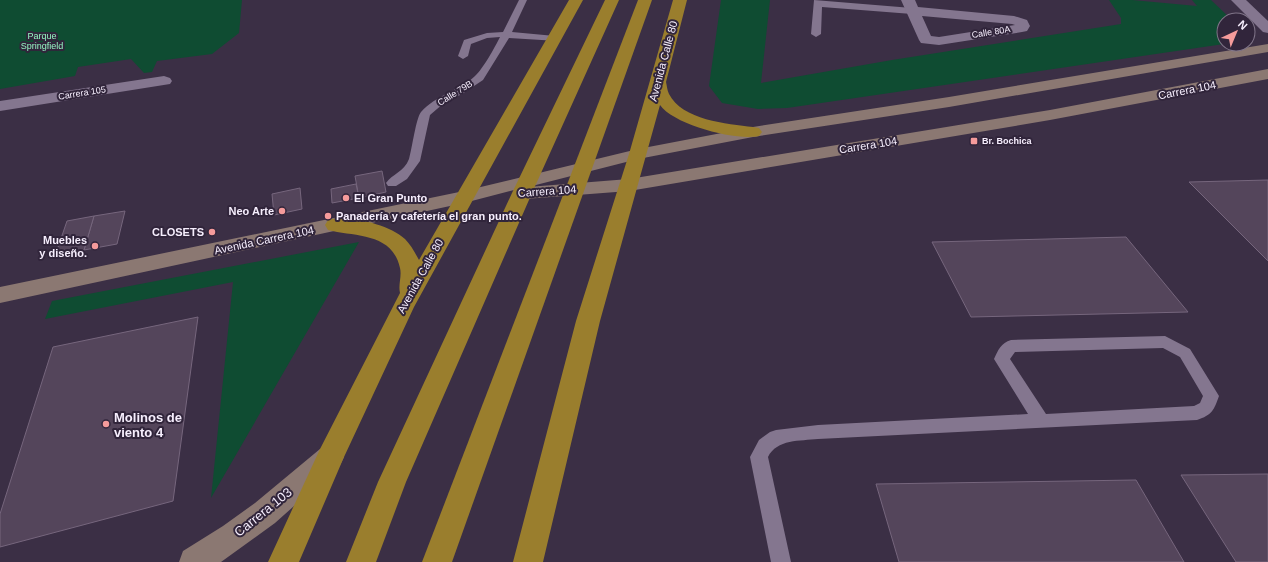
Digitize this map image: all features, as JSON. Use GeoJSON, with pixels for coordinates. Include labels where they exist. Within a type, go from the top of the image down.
{"type":"FeatureCollection","features":[{"type":"Feature","properties":{"kind":"highway","name":"Avenida Calle 80"},"geometry":{"type":"LineString","coordinates":[[283,562],[330,458],[403,307],[576,0]]}},
{"type":"Feature","properties":{"kind":"highway"},"geometry":{"type":"LineString","coordinates":[[361,562],[392,482],[525,187],[612,0]]}},
{"type":"Feature","properties":{"kind":"highway"},"geometry":{"type":"LineString","coordinates":[[437,562],[645,0]]}},
{"type":"Feature","properties":{"kind":"highway","name":"Avenida Calle 80"},"geometry":{"type":"LineString","coordinates":[[528,562],[588,321],[638,154],[680,0]]}},
{"type":"Feature","properties":{"kind":"highway"},"geometry":{"type":"LineString","coordinates":[[658,82],[661,94],[671,107],[688,118],[712,127],[732,131],[753,132]]}},
{"type":"Feature","properties":{"kind":"highway"},"geometry":{"type":"LineString","coordinates":[[335,225],[364,228],[388,237],[398,244],[407,256],[413,271],[411,288],[403,307]]}},
{"type":"Feature","properties":{"kind":"street"},"geometry":{"type":"LineString","coordinates":[[1238,0],[1268,29]]}},
{"type":"Feature","properties":{"kind":"street","name":"Calle 80A"},"geometry":{"type":"LineString","coordinates":[[910,6],[1014,20],[1023,26],[1022,28],[939,41],[926,40],[910,6]]}},
{"type":"Feature","properties":{"kind":"street","name":"Carrera 104"},"geometry":{"type":"LineString","coordinates":[[464,198],[525,187],[583,168],[638,154],[753,132],[949,102],[1268,48]]}},
{"type":"Feature","properties":{"kind":"street","name":"Carrera 104"},"geometry":{"type":"LineString","coordinates":[[525,187],[576,189],[629,185],[1050,115],[1268,74]]}},
{"type":"Feature","properties":{"kind":"street","name":"Carrera 105"},"geometry":{"type":"LineString","coordinates":[[0,106],[164,81]]}},
{"type":"Feature","properties":{"kind":"street","name":"Avenida Carrera 104"},"geometry":{"type":"LineString","coordinates":[[0,295],[464,198]]}},
{"type":"Feature","properties":{"kind":"street","name":"Carrera 103"},"geometry":{"type":"LineString","coordinates":[[194,562],[234,536],[330,458]]}},
{"type":"Feature","properties":{"kind":"lane","name":"Calle 79B"},"geometry":{"type":"LineString","coordinates":[[392,182],[403,176],[414,161],[424,114],[440,102],[479,78],[501,45],[523,0]]}},
{"type":"Feature","properties":{"kind":"lane"},"geometry":{"type":"LineString","coordinates":[[816,34],[818,2],[910,6]]}},
{"type":"Feature","properties":{"kind":"lane"},"geometry":{"type":"LineString","coordinates":[[463,56],[467,42],[473,38],[487,35],[555,39]]}},
{"type":"Feature","properties":{"kind":"lane"},"geometry":{"type":"LineString","coordinates":[[780,562],[759,457],[765,444],[776,437],[818,432],[1040,419],[1196,413],[1207,407],[1211,396],[1185,353],[1165,342],[1011,346],[1005,351],[1002,359],[1040,419]]}},
{"type":"Feature","properties":{"kind":"green space","name":"Parque Springfield"},"geometry":{"type":"Polygon","coordinates":[[[0,0],[242,0],[239,33],[212,54],[157,61],[152,72],[144,73],[131,59],[78,67],[75,76],[0,89],[0,0]]]}},
{"type":"Feature","properties":{"kind":"green space"},"geometry":{"type":"Polygon","coordinates":[[[721,0],[770,0],[761,83],[892,60],[1121,24],[1121,18],[1109,0],[1132,0],[1197,6],[1192,0],[1211,0],[1224,12],[1216,12],[1216,45],[787,108],[758,109],[722,103],[709,86],[721,0]]]}},
{"type":"Feature","properties":{"kind":"green space"},"geometry":{"type":"Polygon","coordinates":[[[359,242],[211,498],[233,282],[45,319],[52,301],[359,242]]]}},
{"type":"Feature","properties":{"kind":"building"},"geometry":{"type":"Polygon","coordinates":[[[382,171],[386,192],[359,198],[355,176],[382,171]]]}},
{"type":"Feature","properties":{"kind":"building"},"geometry":{"type":"Polygon","coordinates":[[[1268,180],[1268,261],[1189,182],[1268,180]]]}},
{"type":"Feature","properties":{"kind":"building"},"geometry":{"type":"Polygon","coordinates":[[[356,184],[359,198],[332,203],[331,189],[356,184]]]}},
{"type":"Feature","properties":{"kind":"building"},"geometry":{"type":"Polygon","coordinates":[[[300,188],[302,209],[274,215],[272,194],[300,188]]]}},
{"type":"Feature","properties":{"kind":"building"},"geometry":{"type":"Polygon","coordinates":[[[125,211],[117,244],[84,250],[94,216],[125,211]]]}},
{"type":"Feature","properties":{"kind":"building"},"geometry":{"type":"Polygon","coordinates":[[[94,216],[84,250],[55,256],[67,221],[94,216]]]}},
{"type":"Feature","properties":{"kind":"building"},"geometry":{"type":"Polygon","coordinates":[[[1126,237],[1188,312],[971,317],[932,242],[1126,237]]]}},
{"type":"Feature","properties":{"kind":"building","name":"Molinos de viento 4"},"geometry":{"type":"Polygon","coordinates":[[[198,317],[173,501],[0,547],[0,514],[53,347],[198,317]]]}},
{"type":"Feature","properties":{"kind":"building"},"geometry":{"type":"Polygon","coordinates":[[[1268,474],[1268,562],[1236,562],[1181,475],[1268,474]]]}},
{"type":"Feature","properties":{"kind":"building"},"geometry":{"type":"Polygon","coordinates":[[[1136,480],[1184,562],[899,562],[876,484],[1136,480]]]}},
{"type":"Feature","properties":{"kind":"place","name":"Br. Bochica"},"geometry":{"type":"Point","coordinates":[974,141]}},
{"type":"Feature","properties":{"kind":"place","name":"El Gran Punto"},"geometry":{"type":"Point","coordinates":[346,198]}},
{"type":"Feature","properties":{"kind":"place","name":"Neo Arte"},"geometry":{"type":"Point","coordinates":[282,211]}},
{"type":"Feature","properties":{"kind":"place","name":"Panadería y cafetería el gran punto."},"geometry":{"type":"Point","coordinates":[328,216]}},
{"type":"Feature","properties":{"kind":"place","name":"CLOSETS"},"geometry":{"type":"Point","coordinates":[212,232]}},
{"type":"Feature","properties":{"kind":"place","name":"Muebles y diseño."},"geometry":{"type":"Point","coordinates":[95,246]}},
{"type":"Feature","properties":{"kind":"place","name":"Molinos de viento 4"},"geometry":{"type":"Point","coordinates":[106,424]}}]}
